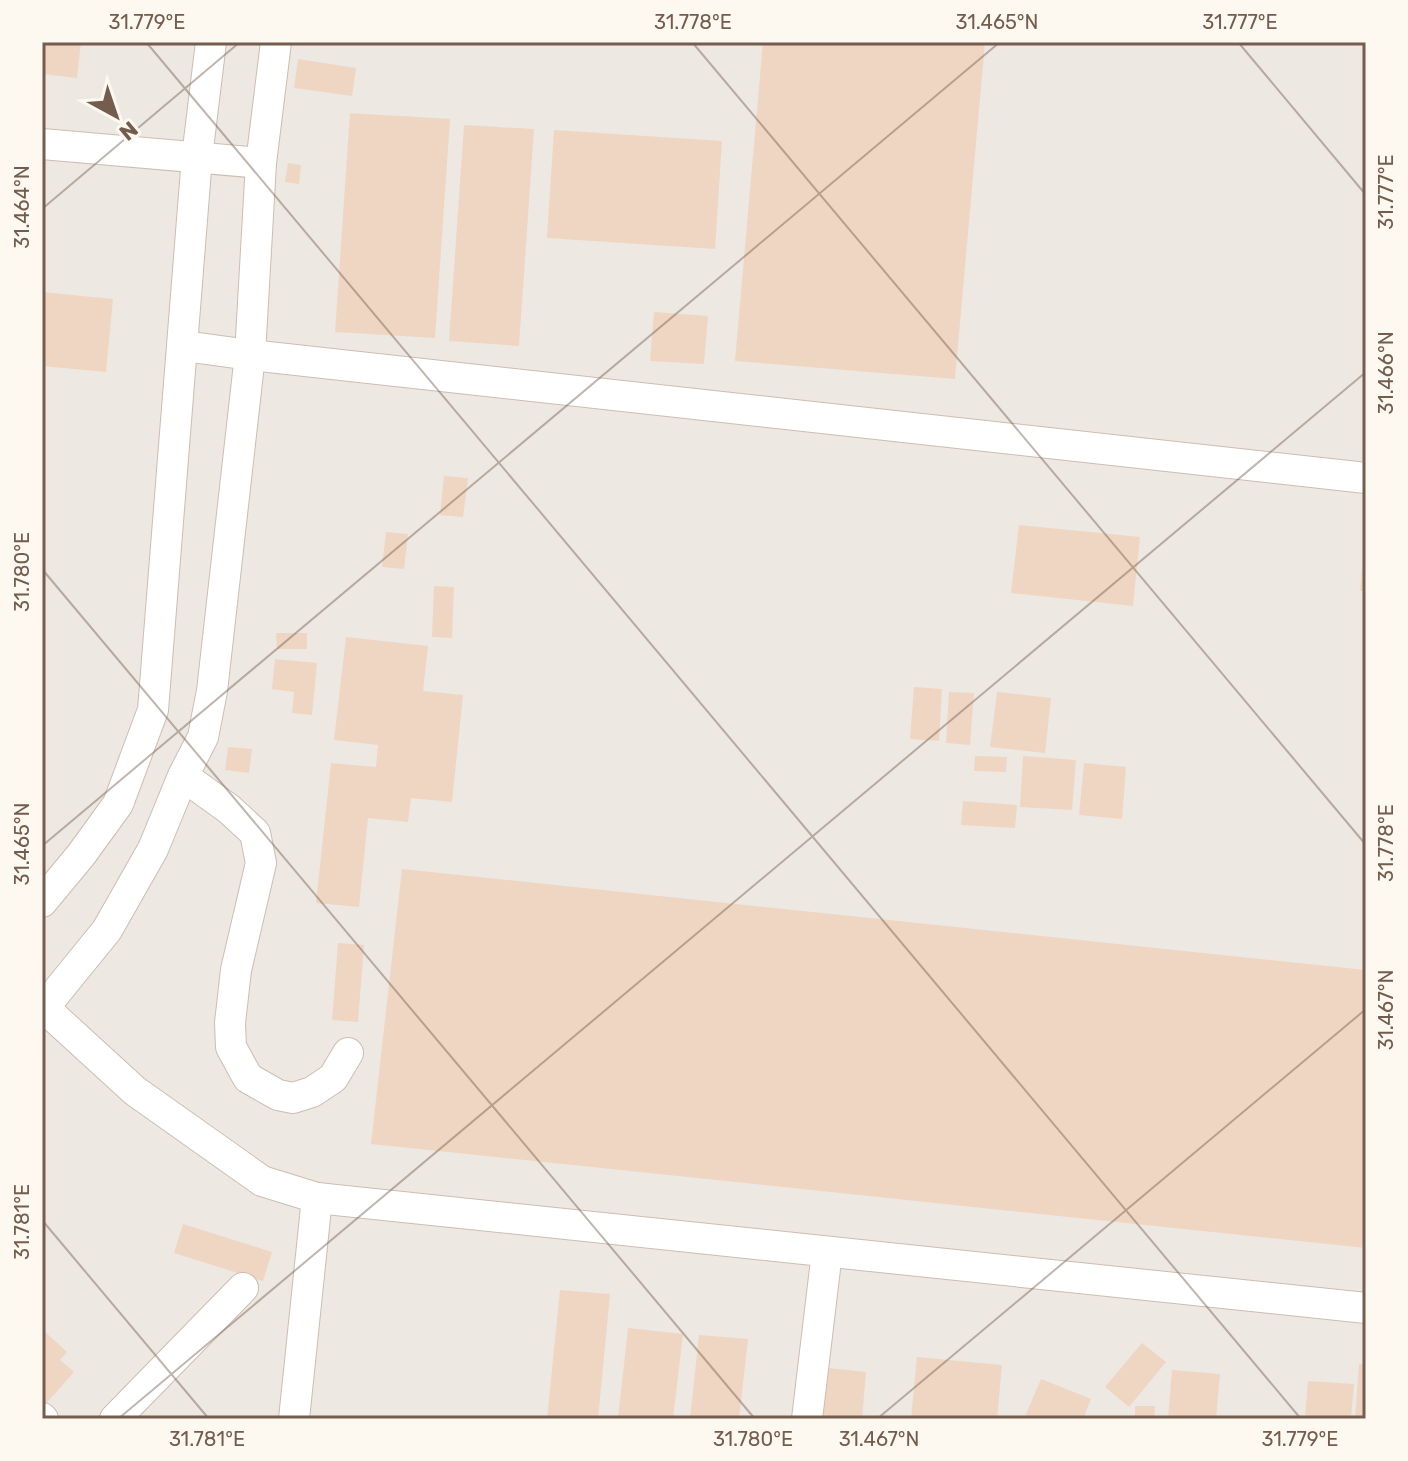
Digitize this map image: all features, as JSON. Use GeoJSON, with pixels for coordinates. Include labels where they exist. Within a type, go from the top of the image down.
{"type":"FeatureCollection","features":[{"type":"Feature","properties":{"kind":"lane"},"geometry":{"type":"LineString","coordinates":[[42,902],[118,804],[153,710],[197,157],[211,42]]}},
{"type":"Feature","properties":{"kind":"lane"},"geometry":{"type":"LineString","coordinates":[[276,42],[261,163],[250,355],[212,691],[203,737],[153,849],[107,930],[43,1008],[135,1091],[262,1181],[317,1198],[1366,1308]]}},
{"type":"Feature","properties":{"kind":"lane"},"geometry":{"type":"LineString","coordinates":[[42,144],[261,163]]}},
{"type":"Feature","properties":{"kind":"lane"},"geometry":{"type":"LineString","coordinates":[[184,346],[1366,478]]}},
{"type":"Feature","properties":{"kind":"lane"},"geometry":{"type":"LineString","coordinates":[[183,776],[229,809],[255,833],[261,863],[236,970],[230,1023],[231,1047],[248,1078],[278,1095],[293,1098],[312,1092],[333,1078],[348,1053]]}},
{"type":"Feature","properties":{"kind":"lane"},"geometry":{"type":"LineString","coordinates":[[294,1419],[317,1198]]}},
{"type":"Feature","properties":{"kind":"lane"},"geometry":{"type":"LineString","coordinates":[[807,1419],[827,1252]]}},
{"type":"Feature","properties":{"kind":"lane"},"geometry":{"type":"LineString","coordinates":[[115,1419],[243,1288]]}},
{"type":"Feature","properties":{"kind":"shaded area"},"geometry":{"type":"Polygon","coordinates":[[[42,42],[1366,42],[1366,1419],[42,1419],[42,42]]]}},
{"type":"Feature","properties":{"kind":"building"},"geometry":{"type":"Polygon","coordinates":[[[42,42],[81,42],[77,78],[42,74],[42,42]]]}},
{"type":"Feature","properties":{"kind":"building"},"geometry":{"type":"Polygon","coordinates":[[[763,42],[985,42],[955,379],[735,361],[763,42]]]}},
{"type":"Feature","properties":{"kind":"building"},"geometry":{"type":"Polygon","coordinates":[[[298,59],[356,68],[352,96],[294,88],[298,59]]]}},
{"type":"Feature","properties":{"kind":"building"},"geometry":{"type":"Polygon","coordinates":[[[350,113],[450,119],[435,338],[335,332],[350,113]]]}},
{"type":"Feature","properties":{"kind":"building"},"geometry":{"type":"Polygon","coordinates":[[[464,125],[534,129],[519,346],[449,341],[464,125]]]}},
{"type":"Feature","properties":{"kind":"building"},"geometry":{"type":"Polygon","coordinates":[[[554,130],[722,141],[715,249],[547,238],[554,130]]]}},
{"type":"Feature","properties":{"kind":"building"},"geometry":{"type":"Polygon","coordinates":[[[288,163],[301,165],[299,184],[285,182],[288,163]]]}},
{"type":"Feature","properties":{"kind":"building"},"geometry":{"type":"Polygon","coordinates":[[[42,292],[113,299],[106,372],[42,366],[42,292]]]}},
{"type":"Feature","properties":{"kind":"building"},"geometry":{"type":"Polygon","coordinates":[[[654,312],[708,316],[704,364],[650,361],[654,312]]]}},
{"type":"Feature","properties":{"kind":"building"},"geometry":{"type":"Polygon","coordinates":[[[444,476],[468,478],[463,517],[440,515],[444,476]]]}},
{"type":"Feature","properties":{"kind":"building"},"geometry":{"type":"Polygon","coordinates":[[[1019,525],[1140,537],[1133,606],[1011,593],[1019,525]]]}},
{"type":"Feature","properties":{"kind":"building"},"geometry":{"type":"Polygon","coordinates":[[[386,532],[408,534],[404,569],[382,567],[386,532]]]}},
{"type":"Feature","properties":{"kind":"building"},"geometry":{"type":"Polygon","coordinates":[[[1364,550],[1366,591],[1360,591],[1364,550]]]}},
{"type":"Feature","properties":{"kind":"building"},"geometry":{"type":"Polygon","coordinates":[[[434,586],[454,587],[452,638],[432,637],[434,586]]]}},
{"type":"Feature","properties":{"kind":"building"},"geometry":{"type":"Polygon","coordinates":[[[276,633],[307,633],[307,649],[277,649],[276,633]]]}},
{"type":"Feature","properties":{"kind":"building"},"geometry":{"type":"Polygon","coordinates":[[[346,637],[428,646],[423,691],[463,695],[452,802],[411,798],[408,822],[368,818],[359,907],[316,903],[331,763],[376,767],[378,745],[334,740],[346,637]]]}},
{"type":"Feature","properties":{"kind":"building"},"geometry":{"type":"Polygon","coordinates":[[[275,659],[317,663],[312,715],[292,713],[294,692],[272,689],[275,659]]]}},
{"type":"Feature","properties":{"kind":"building"},"geometry":{"type":"Polygon","coordinates":[[[914,687],[942,689],[939,741],[910,739],[914,687]]]}},
{"type":"Feature","properties":{"kind":"building"},"geometry":{"type":"Polygon","coordinates":[[[949,692],[974,693],[970,745],[946,743],[949,692]]]}},
{"type":"Feature","properties":{"kind":"building"},"geometry":{"type":"Polygon","coordinates":[[[997,692],[1051,698],[1045,753],[990,747],[997,692]]]}},
{"type":"Feature","properties":{"kind":"building"},"geometry":{"type":"Polygon","coordinates":[[[228,747],[252,749],[249,773],[225,770],[228,747]]]}},
{"type":"Feature","properties":{"kind":"building"},"geometry":{"type":"Polygon","coordinates":[[[975,756],[1007,757],[1006,772],[974,771],[975,756]]]}},
{"type":"Feature","properties":{"kind":"building"},"geometry":{"type":"Polygon","coordinates":[[[1023,756],[1076,760],[1072,810],[1020,807],[1023,756]]]}},
{"type":"Feature","properties":{"kind":"building"},"geometry":{"type":"Polygon","coordinates":[[[1084,763],[1126,767],[1122,819],[1079,815],[1084,763]]]}},
{"type":"Feature","properties":{"kind":"building"},"geometry":{"type":"Polygon","coordinates":[[[963,801],[1017,805],[1015,828],[961,825],[963,801]]]}},
{"type":"Feature","properties":{"kind":"building"},"geometry":{"type":"Polygon","coordinates":[[[402,869],[1366,970],[1366,1248],[371,1144],[402,869]]]}},
{"type":"Feature","properties":{"kind":"building"},"geometry":{"type":"Polygon","coordinates":[[[338,943],[364,945],[358,1022],[332,1020],[338,943]]]}},
{"type":"Feature","properties":{"kind":"building"},"geometry":{"type":"Polygon","coordinates":[[[183,1224],[272,1252],[263,1281],[174,1253],[183,1224]]]}},
{"type":"Feature","properties":{"kind":"building"},"geometry":{"type":"Polygon","coordinates":[[[560,1290],[610,1294],[598,1419],[547,1419],[560,1290]]]}},
{"type":"Feature","properties":{"kind":"building"},"geometry":{"type":"Polygon","coordinates":[[[628,1328],[683,1334],[673,1419],[618,1419],[628,1328]]]}},
{"type":"Feature","properties":{"kind":"building"},"geometry":{"type":"Polygon","coordinates":[[[42,1329],[67,1352],[60,1360],[74,1372],[42,1408],[42,1329]]]}},
{"type":"Feature","properties":{"kind":"building"},"geometry":{"type":"Polygon","coordinates":[[[699,1335],[748,1339],[739,1419],[690,1419],[699,1335]]]}},
{"type":"Feature","properties":{"kind":"building"},"geometry":{"type":"Polygon","coordinates":[[[1142,1343],[1166,1362],[1129,1407],[1105,1387],[1142,1343]]]}},
{"type":"Feature","properties":{"kind":"building"},"geometry":{"type":"Polygon","coordinates":[[[917,1357],[1002,1365],[997,1419],[911,1419],[917,1357]]]}},
{"type":"Feature","properties":{"kind":"building"},"geometry":{"type":"Polygon","coordinates":[[[1359,1364],[1366,1364],[1366,1419],[1355,1419],[1359,1364]]]}},
{"type":"Feature","properties":{"kind":"building"},"geometry":{"type":"Polygon","coordinates":[[[818,1367],[866,1372],[862,1419],[813,1419],[818,1367]]]}},
{"type":"Feature","properties":{"kind":"building"},"geometry":{"type":"Polygon","coordinates":[[[1172,1370],[1220,1374],[1216,1419],[1168,1419],[1172,1370]]]}},
{"type":"Feature","properties":{"kind":"building"},"geometry":{"type":"Polygon","coordinates":[[[1041,1379],[1091,1399],[1083,1419],[1024,1419],[1041,1379]]]}},
{"type":"Feature","properties":{"kind":"building"},"geometry":{"type":"Polygon","coordinates":[[[1308,1381],[1354,1384],[1351,1419],[1305,1419],[1308,1381]]]}},
{"type":"Feature","properties":{"kind":"building"},"geometry":{"type":"Polygon","coordinates":[[[1135,1406],[1155,1406],[1154,1419],[1135,1419],[1135,1406]]]}}]}
